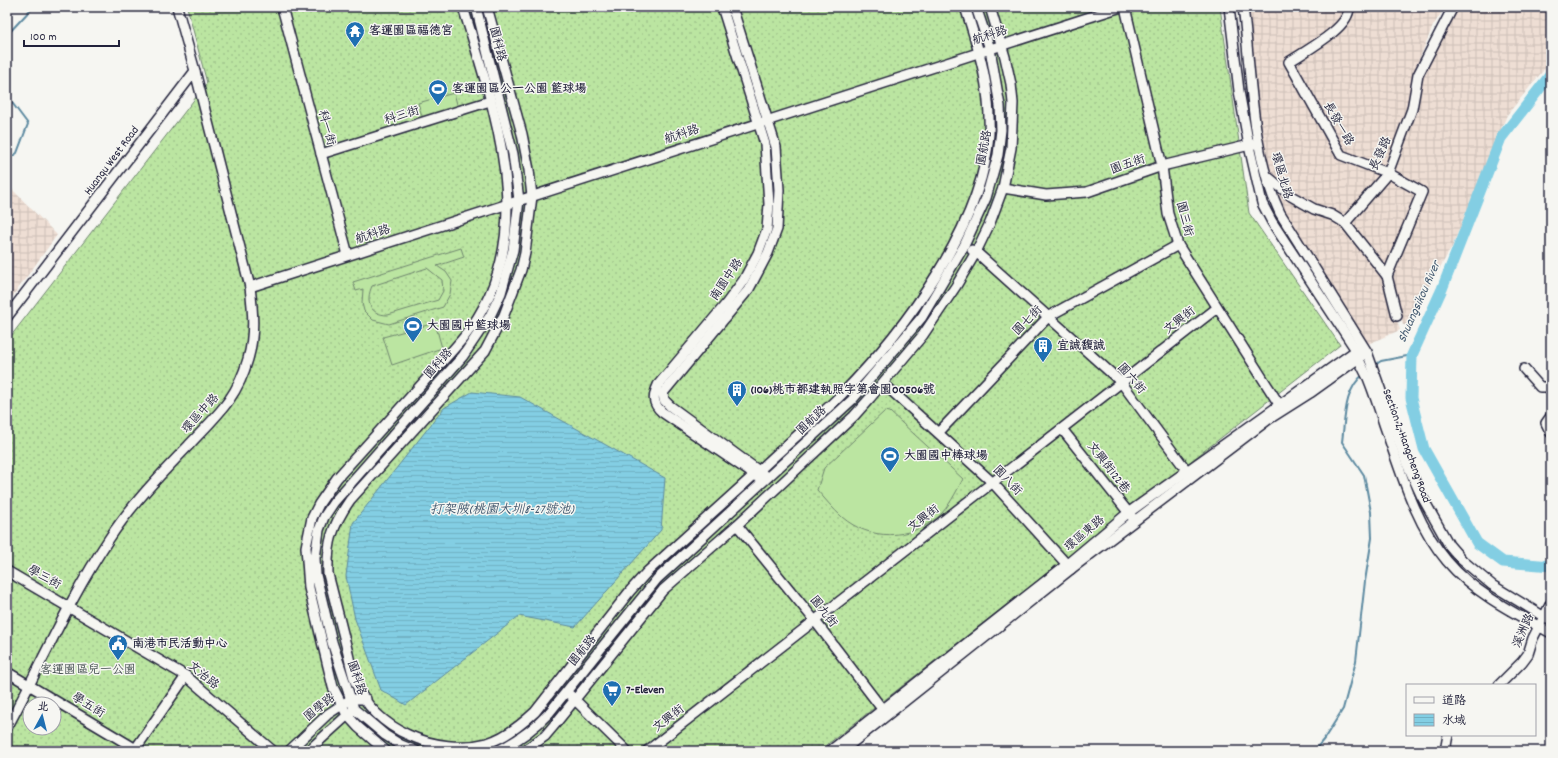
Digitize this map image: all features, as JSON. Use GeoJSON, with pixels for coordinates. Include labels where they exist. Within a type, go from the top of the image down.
{"type":"FeatureCollection","features":[{"type":"Feature","properties":{"kind":"street"},"geometry":{"type":"LineString","coordinates":[[177,7],[195,71]]}},
{"type":"Feature","properties":{"kind":"street","name":"科一街"},"geometry":{"type":"LineString","coordinates":[[282,7],[348,255]]}},
{"type":"Feature","properties":{"kind":"street"},"geometry":{"type":"LineString","coordinates":[[416,751],[396,742],[342,706],[333,687],[314,611],[306,573],[306,547],[312,518],[319,504],[337,478],[465,336],[478,317],[488,298],[504,251],[508,204],[503,150],[464,7]]}},
{"type":"Feature","properties":{"kind":"street","name":"園科路"},"geometry":{"type":"LineString","coordinates":[[351,712],[351,699],[332,642],[316,575],[315,558],[319,530],[324,517],[334,502],[463,356],[490,316],[508,271],[513,250],[519,200],[513,154],[476,7]]}},
{"type":"Feature","properties":{"kind":"street"},"geometry":{"type":"LineString","coordinates":[[487,7],[522,134],[529,170],[532,196],[525,253],[521,270],[504,315],[484,351],[350,500],[340,514],[329,540],[328,574],[355,682],[373,711],[396,728],[432,744],[469,747],[488,742],[502,736],[519,726],[535,712],[630,591],[648,572],[840,395],[878,354],[918,302],[941,267],[970,208],[982,172],[986,154],[989,103],[980,52],[965,7]]}},
{"type":"Feature","properties":{"kind":"street","name":"南園中路"},"geometry":{"type":"LineString","coordinates":[[722,7],[766,144],[769,204],[767,229],[758,253],[743,281],[726,304],[658,385],[654,393],[654,400],[656,407],[662,412],[757,472]]}},
{"type":"Feature","properties":{"kind":"street","name":"南園中路"},"geometry":{"type":"LineString","coordinates":[[732,7],[776,147],[779,190],[777,229],[768,253],[749,289],[663,393],[664,400],[670,406],[757,472],[774,490]]}},
{"type":"Feature","properties":{"kind":"street","name":"園航路"},"geometry":{"type":"LineString","coordinates":[[496,751],[515,743],[533,730],[566,692],[657,578],[852,400],[922,317],[964,246],[986,198],[998,155],[1001,130],[1000,106],[990,49],[976,7]]}},
{"type":"Feature","properties":{"kind":"street"},"geometry":{"type":"LineString","coordinates":[[524,751],[545,736],[663,590],[737,525],[854,416],[883,384],[923,335],[976,252],[990,223],[1003,188],[1012,148],[1013,103],[1008,66],[990,7]]}},
{"type":"Feature","properties":{"kind":"street","name":"航科路"},"geometry":{"type":"LineString","coordinates":[[250,287],[1121,7]]}},
{"type":"Feature","properties":{"kind":"street","name":"園三街"},"geometry":{"type":"LineString","coordinates":[[1125,7],[1162,166],[1168,214],[1178,245],[1281,408]]}},
{"type":"Feature","properties":{"kind":"street","name":"環區北路"},"geometry":{"type":"LineString","coordinates":[[1229,7],[1239,91],[1249,146],[1262,203],[1272,222],[1361,351]]}},
{"type":"Feature","properties":{"kind":"street","name":"環區北路"},"geometry":{"type":"LineString","coordinates":[[1243,7],[1250,86],[1259,143],[1270,192],[1280,213],[1361,351]]}},
{"type":"Feature","properties":{"kind":"street","name":"長發一路"},"geometry":{"type":"LineString","coordinates":[[1349,7],[1349,12],[1344,21],[1336,30],[1289,62],[1341,155],[1388,173],[1422,192],[1387,276]]}},
{"type":"Feature","properties":{"kind":"street","name":"長發路"},"geometry":{"type":"LineString","coordinates":[[1345,223],[1388,173],[1412,109],[1418,75],[1453,7]]}},
{"type":"Feature","properties":{"kind":"street","name":"環區中路"},"geometry":{"type":"LineString","coordinates":[[7,728],[30,686],[69,606],[110,538],[141,499],[189,444],[219,415],[230,400],[241,379],[251,346],[253,324],[250,287],[195,71]]}},
{"type":"Feature","properties":{"kind":"street","name":"Huanqu West Road"},"geometry":{"type":"LineString","coordinates":[[7,317],[195,71]]}},
{"type":"Feature","properties":{"kind":"street","name":"科三街"},"geometry":{"type":"LineString","coordinates":[[320,154],[490,101]]}},
{"type":"Feature","properties":{"kind":"street","name":"園五街"},"geometry":{"type":"LineString","coordinates":[[1003,188],[1046,195],[1087,192],[1162,166],[1259,143]]}},
{"type":"Feature","properties":{"kind":"street"},"geometry":{"type":"LineString","coordinates":[[1267,176],[1291,196],[1314,209],[1332,215],[1345,223],[1387,276],[1397,316]]}},
{"type":"Feature","properties":{"kind":"street","name":"園七街"},"geometry":{"type":"LineString","coordinates":[[939,432],[1049,316],[1178,245]]}},
{"type":"Feature","properties":{"kind":"street","name":"園六街"},"geometry":{"type":"LineString","coordinates":[[964,246],[976,252],[1121,382],[1190,475]]}},
{"type":"Feature","properties":{"kind":"street","name":"文興街"},"geometry":{"type":"LineString","coordinates":[[647,751],[1217,308]]}},
{"type":"Feature","properties":{"kind":"street","name":"Section 2, Hangcheng Road"},"geometry":{"type":"LineString","coordinates":[[1361,351],[1373,367],[1407,464],[1449,545],[1462,560],[1492,585],[1547,619]]}},
{"type":"Feature","properties":{"kind":"street","name":"Section 2, Hangcheng Road"},"geometry":{"type":"LineString","coordinates":[[1361,351],[1365,373],[1406,487],[1418,515],[1446,560],[1478,589],[1551,633]]}},
{"type":"Feature","properties":{"kind":"street","name":"環區東路"},"geometry":{"type":"LineString","coordinates":[[1069,567],[1136,522],[1190,475],[1361,351]]}},
{"type":"Feature","properties":{"kind":"street"},"geometry":{"type":"LineString","coordinates":[[1524,369],[1540,387],[1548,387],[1551,391]]}},
{"type":"Feature","properties":{"kind":"street","name":"園八街"},"geometry":{"type":"LineString","coordinates":[[883,384],[939,432],[992,482],[1069,567]]}},
{"type":"Feature","properties":{"kind":"street"},"geometry":{"type":"LineString","coordinates":[[1551,416],[1546,423],[1551,433]]}},
{"type":"Feature","properties":{"kind":"street","name":"文興街122巷"},"geometry":{"type":"LineString","coordinates":[[1062,429],[1136,522]]}},
{"type":"Feature","properties":{"kind":"street","name":"環區東路"},"geometry":{"type":"LineString","coordinates":[[842,751],[885,713],[1069,567],[1128,513],[1190,475]]}},
{"type":"Feature","properties":{"kind":"street","name":"園九街"},"geometry":{"type":"LineString","coordinates":[[737,525],[815,621],[885,713]]}},
{"type":"Feature","properties":{"kind":"street","name":"學三街"},"geometry":{"type":"LineString","coordinates":[[7,571],[69,606]]}},
{"type":"Feature","properties":{"kind":"street","name":"溪洲路"},"geometry":{"type":"LineString","coordinates":[[1500,684],[1525,658],[1539,626],[1547,619],[1551,603]]}},
{"type":"Feature","properties":{"kind":"street","name":"文治路"},"geometry":{"type":"LineString","coordinates":[[69,606],[186,676],[273,751]]}},
{"type":"Feature","properties":{"kind":"street","name":"學五街"},"geometry":{"type":"LineString","coordinates":[[7,672],[135,750]]}},
{"type":"Feature","properties":{"kind":"street"},"geometry":{"type":"LineString","coordinates":[[135,750],[186,676]]}},
{"type":"Feature","properties":{"kind":"street"},"geometry":{"type":"LineString","coordinates":[[566,692],[575,698],[627,751]]}},
{"type":"Feature","properties":{"kind":"street","name":"園學路"},"geometry":{"type":"LineString","coordinates":[[289,751],[328,714],[351,699],[366,699]]}},
{"type":"Feature","properties":{"kind":"street","name":"園學路"},"geometry":{"type":"LineString","coordinates":[[308,751],[366,699]]}},
{"type":"Feature","properties":{"kind":"street"},"geometry":{"type":"LineString","coordinates":[[351,712],[358,727],[386,751]]}},
{"type":"Feature","properties":{"kind":"street","name":"環區東路"},"geometry":{"type":"LineString","coordinates":[[830,751],[885,713]]}},
{"type":"Feature","properties":{"kind":"street"},"geometry":{"type":"LineString","coordinates":[[1444,751],[1448,736]]}},
{"type":"Feature","properties":{"kind":"shaded area"},"geometry":{"type":"Polygon","coordinates":[[[1246,7],[1346,7],[1346,12],[1334,28],[1286,60],[1340,156],[1385,174],[1345,221],[1314,208],[1269,175],[1253,83],[1246,7]]]}},
{"type":"Feature","properties":{"kind":"shaded area"},"geometry":{"type":"Polygon","coordinates":[[[1352,7],[1445,7],[1433,26],[1413,74],[1406,113],[1387,171],[1343,153],[1294,63],[1337,33],[1352,7]]]}},
{"type":"Feature","properties":{"kind":"shaded area"},"geometry":{"type":"Polygon","coordinates":[[[1457,7],[1551,7],[1551,61],[1507,115],[1452,247],[1406,325],[1403,325],[1389,276],[1425,190],[1390,172],[1422,75],[1457,7]]]}},
{"type":"Feature","properties":{"kind":"shaded area"},"geometry":{"type":"Polygon","coordinates":[[[1387,174],[1421,192],[1386,273],[1347,223],[1387,174]]]}},
{"type":"Feature","properties":{"kind":"shaded area"},"geometry":{"type":"Polygon","coordinates":[[[1271,183],[1344,224],[1385,277],[1400,330],[1368,344],[1283,214],[1271,183]]]}},
{"type":"Feature","properties":{"kind":"shaded area"},"geometry":{"type":"Polygon","coordinates":[[[7,184],[57,235],[7,304],[7,184]]]}},
{"type":"Feature","properties":{"kind":"green space","name":"客運園區兒一公園"},"geometry":{"type":"Polygon","coordinates":[[[187,7],[1220,7],[1249,213],[1340,345],[819,751],[7,751],[7,341],[207,83],[187,7]]]}},
{"type":"Feature","properties":{"kind":"green space","name":"客運園區公一公園 籃球場"},"geometry":{"type":"Polygon","coordinates":[[[454,93],[458,108],[423,119],[418,103],[454,93]]]}},
{"type":"Feature","properties":{"kind":"green space"},"geometry":{"type":"Polygon","coordinates":[[[461,248],[464,257],[437,266],[446,272],[452,281],[450,294],[443,307],[389,324],[373,320],[364,311],[362,303],[363,289],[356,291],[353,282],[461,248]],[[427,268],[372,286],[369,302],[373,310],[377,313],[388,315],[438,300],[443,291],[442,280],[427,268]]]}},
{"type":"Feature","properties":{"kind":"green space","name":"大園國中籃球場"},"geometry":{"type":"Polygon","coordinates":[[[435,323],[442,348],[392,365],[383,337],[435,323]]]}},
{"type":"Feature","properties":{"kind":"green space","name":"大園國中棒球場"},"geometry":{"type":"Polygon","coordinates":[[[885,411],[890,412],[963,479],[949,504],[938,517],[927,525],[915,530],[890,535],[877,534],[853,525],[842,517],[817,490],[824,468],[885,411]]]}},
{"type":"Feature","properties":{"kind":"water","name":"打架陂(桃園大圳8-27號池)"},"geometry":{"type":"Polygon","coordinates":[[[472,392],[520,397],[665,478],[661,530],[575,627],[519,616],[406,705],[381,690],[355,619],[346,576],[353,523],[444,408],[472,392]]]}},
{"type":"Feature","properties":{"kind":"waterway"},"geometry":{"type":"LineString","coordinates":[[7,35],[33,7]]}},
{"type":"Feature","properties":{"kind":"waterway","name":"Shuangsikou River"},"geometry":{"type":"LineString","coordinates":[[1551,74],[1501,138],[1442,289],[1412,355],[1411,398],[1424,449],[1477,543],[1503,562],[1551,566]]}},
{"type":"Feature","properties":{"kind":"waterway"},"geometry":{"type":"LineString","coordinates":[[7,96],[28,124],[17,153],[7,160]]}},
{"type":"Feature","properties":{"kind":"waterway"},"geometry":{"type":"LineString","coordinates":[[1375,365],[1381,361],[1412,355]]}},
{"type":"Feature","properties":{"kind":"waterway"},"geometry":{"type":"LineString","coordinates":[[1314,751],[1324,739],[1343,709],[1356,661],[1365,581],[1372,538],[1371,512],[1364,475],[1342,442],[1345,414],[1349,396],[1357,380],[1364,374]]}},
{"type":"Feature","properties":{"kind":"place","name":"客運園區福德宮"},"geometry":{"type":"Point","coordinates":[355,48]}},
{"type":"Feature","properties":{"kind":"place","name":"客運園區公一公園 籃球場"},"geometry":{"type":"Point","coordinates":[438,106]}},
{"type":"Feature","properties":{"kind":"place","name":"大園國中籃球場"},"geometry":{"type":"Point","coordinates":[413,343]}},
{"type":"Feature","properties":{"kind":"place","name":"宜誠馥誠"},"geometry":{"type":"Point","coordinates":[1043,363]}},
{"type":"Feature","properties":{"kind":"place","name":"(106)桃市都建執照字第會園00506號"},"geometry":{"type":"Point","coordinates":[737,407]}},
{"type":"Feature","properties":{"kind":"place","name":"大園國中棒球場"},"geometry":{"type":"Point","coordinates":[890,473]}},
{"type":"Feature","properties":{"kind":"place","name":"南港市民活動中心"},"geometry":{"type":"Point","coordinates":[118,661]}},
{"type":"Feature","properties":{"kind":"place","name":"7-Eleven"},"geometry":{"type":"Point","coordinates":[612,707]}}]}
